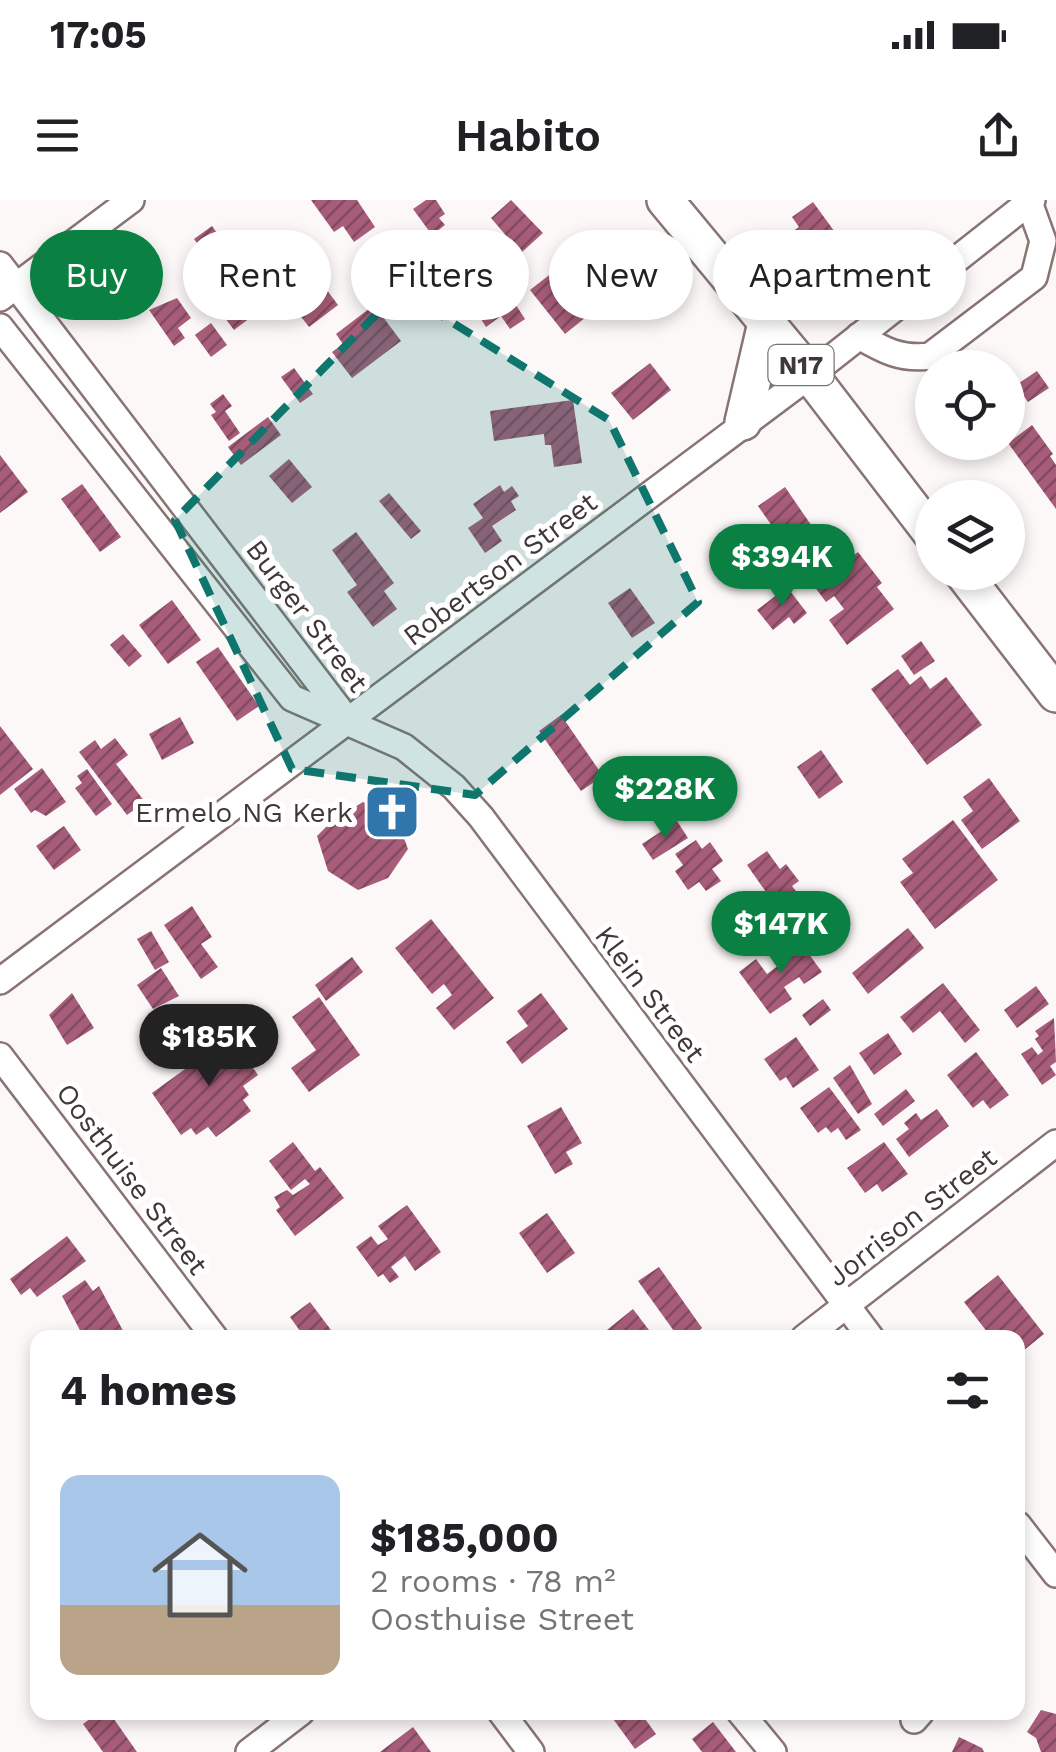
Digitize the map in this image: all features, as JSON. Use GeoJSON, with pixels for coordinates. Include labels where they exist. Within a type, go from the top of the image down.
{"type":"FeatureCollection","features":[{"type":"Feature","properties":{"kind":"highway","name":"N17"},"geometry":{"type":"LineString","coordinates":[[665,200],[810,375],[915,512]]}},
{"type":"Feature","properties":{"kind":"highway"},"geometry":{"type":"LineString","coordinates":[[743,422],[766,323]]}},
{"type":"Feature","properties":{"kind":"highway"},"geometry":{"type":"LineString","coordinates":[[976,590],[1056,694]]}},
{"type":"Feature","properties":{"kind":"street"},"geometry":{"type":"LineString","coordinates":[[5,283],[131,200]]}},
{"type":"Feature","properties":{"kind":"street"},"geometry":{"type":"LineString","coordinates":[[859,336],[886,352],[910,358],[930,356],[1034,278],[1043,241],[1031,201]]}},
{"type":"Feature","properties":{"kind":"street","name":"Robertson Street"},"geometry":{"type":"LineString","coordinates":[[0,981],[810,375],[1031,201]]}},
{"type":"Feature","properties":{"kind":"street","name":"Burger Street"},"geometry":{"type":"LineString","coordinates":[[5,283],[349,723]]}},
{"type":"Feature","properties":{"kind":"street","name":"Burger Street"},"geometry":{"type":"LineString","coordinates":[[0,327],[292,698],[349,723]]}},
{"type":"Feature","properties":{"kind":"street","name":"Klein Street"},"geometry":{"type":"LineString","coordinates":[[349,723],[389,738],[427,763],[481,816],[865,1330]]}},
{"type":"Feature","properties":{"kind":"street","name":"Oosthuise Street"},"geometry":{"type":"LineString","coordinates":[[0,1056],[209,1330]]}},
{"type":"Feature","properties":{"kind":"street","name":"Jorrison Street"},"geometry":{"type":"LineString","coordinates":[[814,1330],[1056,1143]]}},
{"type":"Feature","properties":{"kind":"street"},"geometry":{"type":"LineString","coordinates":[[1025,1535],[1056,1574]]}},
{"type":"Feature","properties":{"kind":"street"},"geometry":{"type":"LineString","coordinates":[[248,1752],[290,1720]]}},
{"type":"Feature","properties":{"kind":"street"},"geometry":{"type":"LineString","coordinates":[[507,1720],[532,1752]]}},
{"type":"Feature","properties":{"kind":"street"},"geometry":{"type":"LineString","coordinates":[[747,1720],[773,1752]]}},
{"type":"Feature","properties":{"kind":"highlighted area"},"geometry":{"type":"Polygon","coordinates":[[[400,290],[609,420],[698,602],[475,795],[292,769],[175,520],[400,290]]]}},
{"type":"Feature","properties":{"kind":"building"},"geometry":{"type":"Polygon","coordinates":[[[311,200],[357,200],[375,227],[351,230],[351,238],[343,226],[334,232],[311,200]]]}},
{"type":"Feature","properties":{"kind":"building"},"geometry":{"type":"Polygon","coordinates":[[[426,200],[436,200],[445,214],[439,218],[445,225],[428,230],[413,209],[426,200]]]}},
{"type":"Feature","properties":{"kind":"building"},"geometry":{"type":"Polygon","coordinates":[[[511,200],[543,233],[529,246],[529,230],[501,230],[491,218],[511,200]]]}},
{"type":"Feature","properties":{"kind":"building"},"geometry":{"type":"Polygon","coordinates":[[[813,202],[833,230],[795,230],[799,227],[792,217],[813,202]]]}},
{"type":"Feature","properties":{"kind":"building"},"geometry":{"type":"Polygon","coordinates":[[[549,275],[549,314],[530,290],[549,275]]]}},
{"type":"Feature","properties":{"kind":"building"},"geometry":{"type":"Polygon","coordinates":[[[177,298],[183,307],[183,320],[188,320],[178,328],[185,338],[174,346],[156,320],[163,320],[163,304],[177,298]]]}},
{"type":"Feature","properties":{"kind":"building"},"geometry":{"type":"Polygon","coordinates":[[[226,320],[247,320],[234,330],[226,320]]]}},
{"type":"Feature","properties":{"kind":"building"},"geometry":{"type":"Polygon","coordinates":[[[354,320],[385,320],[401,341],[352,378],[332,352],[343,344],[336,334],[354,320]]]}},
{"type":"Feature","properties":{"kind":"building"},"geometry":{"type":"Polygon","coordinates":[[[504,320],[524,320],[510,329],[504,320]]]}},
{"type":"Feature","properties":{"kind":"building"},"geometry":{"type":"Polygon","coordinates":[[[554,320],[582,320],[565,334],[554,320]]]}},
{"type":"Feature","properties":{"kind":"building"},"geometry":{"type":"Polygon","coordinates":[[[211,323],[227,345],[211,357],[195,335],[211,323]]]}},
{"type":"Feature","properties":{"kind":"building"},"geometry":{"type":"Polygon","coordinates":[[[650,363],[671,390],[633,420],[611,393],[650,363]]]}},
{"type":"Feature","properties":{"kind":"building"},"geometry":{"type":"Polygon","coordinates":[[[294,368],[313,394],[300,403],[281,377],[294,368]]]}},
{"type":"Feature","properties":{"kind":"building"},"geometry":{"type":"Polygon","coordinates":[[[1037,371],[1049,388],[1028,402],[1025,379],[1037,371]]]}},
{"type":"Feature","properties":{"kind":"building"},"geometry":{"type":"Polygon","coordinates":[[[223,394],[232,406],[225,411],[240,433],[229,441],[211,415],[216,412],[210,404],[223,394]]]}},
{"type":"Feature","properties":{"kind":"building"},"geometry":{"type":"Polygon","coordinates":[[[573,400],[582,463],[554,467],[551,445],[545,445],[544,434],[494,441],[490,411],[573,400]]]}},
{"type":"Feature","properties":{"kind":"building"},"geometry":{"type":"Polygon","coordinates":[[[268,417],[281,435],[241,465],[228,447],[268,417]]]}},
{"type":"Feature","properties":{"kind":"building"},"geometry":{"type":"Polygon","coordinates":[[[1032,425],[1053,454],[1050,456],[1056,465],[1056,509],[1020,460],[1025,460],[1025,430],[1032,425]]]}},
{"type":"Feature","properties":{"kind":"building"},"geometry":{"type":"Polygon","coordinates":[[[0,455],[28,492],[0,513],[0,455]]]}},
{"type":"Feature","properties":{"kind":"building"},"geometry":{"type":"Polygon","coordinates":[[[289,459],[312,487],[292,503],[269,476],[289,459]]]}},
{"type":"Feature","properties":{"kind":"building"},"geometry":{"type":"Polygon","coordinates":[[[82,484],[121,537],[100,552],[61,499],[82,484]]]}},
{"type":"Feature","properties":{"kind":"building"},"geometry":{"type":"Polygon","coordinates":[[[500,485],[504,492],[512,486],[519,496],[511,501],[516,510],[492,526],[502,541],[485,553],[468,528],[483,518],[473,504],[500,485]]]}},
{"type":"Feature","properties":{"kind":"building"},"geometry":{"type":"Polygon","coordinates":[[[785,487],[818,535],[791,553],[758,506],[785,487]]]}},
{"type":"Feature","properties":{"kind":"building"},"geometry":{"type":"Polygon","coordinates":[[[389,493],[421,531],[411,539],[379,501],[389,493]]]}},
{"type":"Feature","properties":{"kind":"building"},"geometry":{"type":"Polygon","coordinates":[[[356,532],[394,583],[384,591],[397,609],[373,627],[347,592],[357,585],[332,550],[356,532]]]}},
{"type":"Feature","properties":{"kind":"building"},"geometry":{"type":"Polygon","coordinates":[[[858,552],[882,583],[877,587],[894,609],[847,645],[829,620],[844,609],[834,596],[826,602],[814,586],[858,552]]]}},
{"type":"Feature","properties":{"kind":"building"},"geometry":{"type":"Polygon","coordinates":[[[787,587],[807,613],[794,624],[789,617],[773,630],[757,610],[787,587]]]}},
{"type":"Feature","properties":{"kind":"building"},"geometry":{"type":"Polygon","coordinates":[[[630,588],[655,623],[632,638],[608,603],[630,588]]]}},
{"type":"Feature","properties":{"kind":"building"},"geometry":{"type":"Polygon","coordinates":[[[172,600],[201,640],[168,664],[139,625],[172,600]]]}},
{"type":"Feature","properties":{"kind":"building"},"geometry":{"type":"Polygon","coordinates":[[[123,634],[142,656],[129,667],[110,645],[123,634]]]}},
{"type":"Feature","properties":{"kind":"building"},"geometry":{"type":"Polygon","coordinates":[[[921,641],[935,661],[914,675],[901,656],[921,641]]]}},
{"type":"Feature","properties":{"kind":"building"},"geometry":{"type":"Polygon","coordinates":[[[218,647],[259,706],[237,721],[196,662],[218,647]]]}},
{"type":"Feature","properties":{"kind":"building"},"geometry":{"type":"Polygon","coordinates":[[[898,669],[910,685],[921,676],[930,689],[946,677],[982,725],[927,765],[871,689],[898,669]]]}},
{"type":"Feature","properties":{"kind":"building"},"geometry":{"type":"Polygon","coordinates":[[[561,715],[603,776],[581,791],[539,731],[561,715]]]}},
{"type":"Feature","properties":{"kind":"building"},"geometry":{"type":"Polygon","coordinates":[[[180,717],[194,743],[162,760],[149,734],[180,717]]]}},
{"type":"Feature","properties":{"kind":"building"},"geometry":{"type":"Polygon","coordinates":[[[0,726],[33,769],[0,795],[0,726]]]}},
{"type":"Feature","properties":{"kind":"building"},"geometry":{"type":"Polygon","coordinates":[[[115,738],[128,755],[116,764],[145,802],[127,815],[79,752],[95,740],[101,749],[115,738]]]}},
{"type":"Feature","properties":{"kind":"building"},"geometry":{"type":"Polygon","coordinates":[[[821,750],[843,782],[819,799],[797,767],[821,750]]]}},
{"type":"Feature","properties":{"kind":"building"},"geometry":{"type":"Polygon","coordinates":[[[42,768],[66,802],[46,816],[35,810],[31,813],[14,789],[42,768]]]}},
{"type":"Feature","properties":{"kind":"building"},"geometry":{"type":"Polygon","coordinates":[[[87,769],[112,804],[96,816],[75,788],[82,783],[77,776],[87,769]]]}},
{"type":"Feature","properties":{"kind":"building"},"geometry":{"type":"Polygon","coordinates":[[[989,778],[1020,821],[982,849],[961,820],[973,811],[963,797],[989,778]]]}},
{"type":"Feature","properties":{"kind":"building"},"geometry":{"type":"Polygon","coordinates":[[[363,802],[397,819],[408,849],[388,878],[358,890],[328,871],[317,836],[333,820],[363,802]]]}},
{"type":"Feature","properties":{"kind":"building"},"geometry":{"type":"Polygon","coordinates":[[[953,820],[998,880],[935,929],[900,882],[913,873],[902,859],[953,820]]]}},
{"type":"Feature","properties":{"kind":"building"},"geometry":{"type":"Polygon","coordinates":[[[677,821],[688,838],[653,860],[642,844],[677,821]]]}},
{"type":"Feature","properties":{"kind":"building"},"geometry":{"type":"Polygon","coordinates":[[[64,826],[81,850],[54,870],[36,846],[64,826]]]}},
{"type":"Feature","properties":{"kind":"building"},"geometry":{"type":"Polygon","coordinates":[[[696,840],[702,849],[710,842],[723,861],[712,869],[721,881],[706,891],[699,882],[688,890],[675,871],[683,865],[675,854],[696,840]]]}},
{"type":"Feature","properties":{"kind":"building"},"geometry":{"type":"Polygon","coordinates":[[[767,851],[780,869],[786,864],[799,881],[792,886],[807,906],[788,921],[778,907],[767,915],[756,899],[766,892],[747,865],[767,851]]]}},
{"type":"Feature","properties":{"kind":"building"},"geometry":{"type":"Polygon","coordinates":[[[192,906],[212,937],[201,944],[218,967],[201,979],[164,925],[192,906]]]}},
{"type":"Feature","properties":{"kind":"building"},"geometry":{"type":"Polygon","coordinates":[[[431,919],[494,998],[454,1030],[436,1008],[452,995],[444,984],[432,994],[395,948],[431,919]]]}},
{"type":"Feature","properties":{"kind":"building"},"geometry":{"type":"Polygon","coordinates":[[[908,928],[924,948],[868,994],[852,973],[908,928]]]}},
{"type":"Feature","properties":{"kind":"building"},"geometry":{"type":"Polygon","coordinates":[[[151,931],[169,962],[155,970],[137,939],[151,931]]]}},
{"type":"Feature","properties":{"kind":"building"},"geometry":{"type":"Polygon","coordinates":[[[798,939],[822,972],[804,984],[799,977],[784,987],[792,999],[770,1014],[739,972],[756,959],[767,974],[787,959],[782,951],[798,939]]]}},
{"type":"Feature","properties":{"kind":"building"},"geometry":{"type":"Polygon","coordinates":[[[352,957],[363,972],[326,1001],[315,985],[352,957]]]}},
{"type":"Feature","properties":{"kind":"building"},"geometry":{"type":"Polygon","coordinates":[[[161,968],[179,996],[153,1009],[137,985],[161,968]]]}},
{"type":"Feature","properties":{"kind":"building"},"geometry":{"type":"Polygon","coordinates":[[[943,983],[980,1030],[965,1043],[940,1011],[913,1033],[900,1017],[943,983]]]}},
{"type":"Feature","properties":{"kind":"building"},"geometry":{"type":"Polygon","coordinates":[[[1036,986],[1049,1004],[1017,1028],[1004,1010],[1036,986]]]}},
{"type":"Feature","properties":{"kind":"building"},"geometry":{"type":"Polygon","coordinates":[[[72,993],[94,1028],[67,1045],[49,1015],[72,993]]]}},
{"type":"Feature","properties":{"kind":"building"},"geometry":{"type":"Polygon","coordinates":[[[541,993],[568,1029],[522,1064],[506,1042],[528,1026],[517,1011],[541,993]]]}},
{"type":"Feature","properties":{"kind":"building"},"geometry":{"type":"Polygon","coordinates":[[[319,997],[360,1055],[309,1092],[291,1068],[316,1050],[292,1017],[319,997]]]}},
{"type":"Feature","properties":{"kind":"building"},"geometry":{"type":"Polygon","coordinates":[[[823,999],[831,1010],[810,1026],[802,1015],[823,999]]]}},
{"type":"Feature","properties":{"kind":"building"},"geometry":{"type":"Polygon","coordinates":[[[1054,1018],[1056,1062],[1050,1066],[1056,1075],[1042,1085],[1021,1054],[1032,1047],[1038,1055],[1043,1051],[1035,1031],[1054,1018]]]}},
{"type":"Feature","properties":{"kind":"building"},"geometry":{"type":"Polygon","coordinates":[[[225,1028],[258,1075],[243,1086],[249,1095],[243,1100],[251,1111],[216,1137],[208,1127],[196,1135],[191,1128],[181,1135],[152,1093],[203,1056],[197,1048],[225,1028]]]}},
{"type":"Feature","properties":{"kind":"building"},"geometry":{"type":"Polygon","coordinates":[[[888,1033],[902,1054],[874,1075],[859,1053],[888,1033]]]}},
{"type":"Feature","properties":{"kind":"building"},"geometry":{"type":"Polygon","coordinates":[[[796,1037],[819,1070],[793,1088],[786,1077],[780,1081],[764,1059],[796,1037]]]}},
{"type":"Feature","properties":{"kind":"building"},"geometry":{"type":"Polygon","coordinates":[[[976,1052],[1009,1095],[990,1109],[983,1100],[973,1108],[947,1075],[976,1052]]]}},
{"type":"Feature","properties":{"kind":"building"},"geometry":{"type":"Polygon","coordinates":[[[850,1065],[872,1104],[858,1114],[833,1078],[850,1065]]]}},
{"type":"Feature","properties":{"kind":"building"},"geometry":{"type":"Polygon","coordinates":[[[829,1087],[861,1130],[846,1140],[838,1128],[831,1133],[826,1127],[818,1133],[800,1108],[829,1087]]]}},
{"type":"Feature","properties":{"kind":"building"},"geometry":{"type":"Polygon","coordinates":[[[906,1089],[915,1101],[883,1126],[874,1114],[906,1089]]]}},
{"type":"Feature","properties":{"kind":"building"},"geometry":{"type":"Polygon","coordinates":[[[561,1107],[582,1143],[566,1152],[573,1164],[555,1174],[527,1126],[561,1107]]]}},
{"type":"Feature","properties":{"kind":"building"},"geometry":{"type":"Polygon","coordinates":[[[937,1109],[949,1126],[909,1157],[896,1139],[909,1129],[904,1123],[916,1113],[921,1120],[937,1109]]]}},
{"type":"Feature","properties":{"kind":"building"},"geometry":{"type":"Polygon","coordinates":[[[293,1142],[315,1171],[320,1167],[344,1198],[295,1236],[276,1210],[280,1207],[274,1197],[287,1190],[293,1195],[310,1184],[305,1179],[291,1190],[269,1161],[293,1142]]]}},
{"type":"Feature","properties":{"kind":"building"},"geometry":{"type":"Polygon","coordinates":[[[884,1142],[908,1174],[882,1192],[877,1184],[865,1193],[847,1168],[884,1142]]]}},
{"type":"Feature","properties":{"kind":"building"},"geometry":{"type":"Polygon","coordinates":[[[407,1205],[441,1252],[415,1271],[405,1256],[391,1267],[399,1277],[390,1283],[383,1274],[378,1277],[356,1247],[371,1236],[378,1245],[388,1239],[378,1226],[407,1205]]]}},
{"type":"Feature","properties":{"kind":"building"},"geometry":{"type":"Polygon","coordinates":[[[547,1213],[575,1253],[547,1273],[519,1233],[547,1213]]]}},
{"type":"Feature","properties":{"kind":"building"},"geometry":{"type":"Polygon","coordinates":[[[67,1236],[86,1261],[37,1297],[30,1288],[21,1295],[10,1279],[67,1236]]]}},
{"type":"Feature","properties":{"kind":"building"},"geometry":{"type":"Polygon","coordinates":[[[659,1267],[702,1328],[673,1330],[638,1281],[659,1267]]]}},
{"type":"Feature","properties":{"kind":"building"},"geometry":{"type":"Polygon","coordinates":[[[998,1275],[1044,1334],[1025,1349],[1025,1330],[986,1330],[964,1302],[998,1275]]]}},
{"type":"Feature","properties":{"kind":"building"},"geometry":{"type":"Polygon","coordinates":[[[85,1280],[93,1291],[99,1286],[123,1330],[80,1330],[62,1296],[85,1280]]]}},
{"type":"Feature","properties":{"kind":"building"},"geometry":{"type":"Polygon","coordinates":[[[310,1302],[331,1330],[299,1330],[290,1317],[310,1302]]]}},
{"type":"Feature","properties":{"kind":"building"},"geometry":{"type":"Polygon","coordinates":[[[633,1309],[649,1330],[607,1330],[633,1309]]]}},
{"type":"Feature","properties":{"kind":"building"},"geometry":{"type":"Polygon","coordinates":[[[1041,1710],[1056,1714],[1056,1752],[1041,1752],[1036,1738],[1027,1732],[1041,1710]]]}},
{"type":"Feature","properties":{"kind":"building"},"geometry":{"type":"Polygon","coordinates":[[[88,1720],[115,1720],[137,1752],[103,1752],[83,1724],[88,1720]]]}},
{"type":"Feature","properties":{"kind":"building"},"geometry":{"type":"Polygon","coordinates":[[[614,1720],[646,1720],[656,1734],[635,1749],[614,1720]]]}},
{"type":"Feature","properties":{"kind":"building"},"geometry":{"type":"Polygon","coordinates":[[[713,1722],[736,1752],[702,1752],[692,1739],[713,1722]]]}},
{"type":"Feature","properties":{"kind":"building"},"geometry":{"type":"Polygon","coordinates":[[[413,1727],[431,1752],[380,1752],[413,1727]]]}},
{"type":"Feature","properties":{"kind":"building"},"geometry":{"type":"Polygon","coordinates":[[[959,1737],[982,1748],[984,1752],[952,1752],[959,1737]]]}},
{"type":"Feature","properties":{"kind":"place","name":"Ermelo NG Kerk"},"geometry":{"type":"Point","coordinates":[392,812]}}]}
